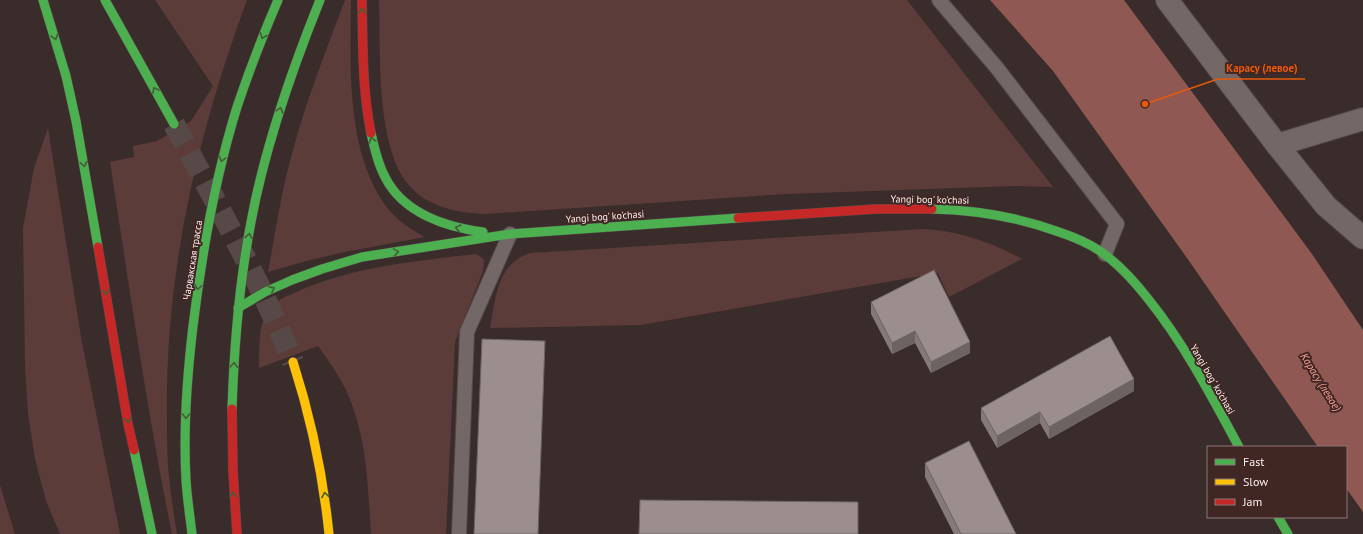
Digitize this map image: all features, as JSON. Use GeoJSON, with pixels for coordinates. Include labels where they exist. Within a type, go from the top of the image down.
{"type":"FeatureCollection","features":[{"type":"Feature","properties":{"kind":"main road"},"geometry":{"type":"LineString","coordinates":[[43,0],[66,76],[76,121],[128,424],[152,534]]}},
{"type":"Feature","properties":{"kind":"main road"},"geometry":{"type":"LineString","coordinates":[[105,0],[174,124]]}},
{"type":"Feature","properties":{"kind":"main road","name":"Чарвакская трасса"},"geometry":{"type":"LineString","coordinates":[[192,534],[186,480],[186,393],[201,266],[218,175],[230,131],[243,88],[278,0]]}},
{"type":"Feature","properties":{"kind":"main road"},"geometry":{"type":"LineString","coordinates":[[237,534],[232,470],[232,429],[238,308],[255,202],[272,135],[298,58],[320,0]]}},
{"type":"Feature","properties":{"kind":"main road"},"geometry":{"type":"LineString","coordinates":[[362,0],[364,87],[367,118],[374,148],[385,177],[402,199],[419,212],[438,221],[465,230],[510,234]]}},
{"type":"Feature","properties":{"kind":"main road","name":"Yangi bog' ko'chasi"},"geometry":{"type":"LineString","coordinates":[[510,234],[876,209],[956,209],[997,214],[1035,223],[1070,236],[1105,254],[1139,287],[1166,322],[1186,353],[1238,446]]}},
{"type":"Feature","properties":{"kind":"main road"},"geometry":{"type":"LineString","coordinates":[[238,308],[282,284],[313,272],[346,262],[362,258],[510,234]]}},
{"type":"Feature","properties":{"kind":"main road"},"geometry":{"type":"LineString","coordinates":[[293,362],[307,405],[316,440],[328,515],[329,534]]}},
{"type":"Feature","properties":{"kind":"main road"},"geometry":{"type":"LineString","coordinates":[[1279,518],[1288,534]]}},
{"type":"Feature","properties":{"kind":"street"},"geometry":{"type":"LineString","coordinates":[[1168,0],[1277,145],[1326,206],[1363,238]]}},
{"type":"Feature","properties":{"kind":"street"},"geometry":{"type":"LineString","coordinates":[[1277,145],[1363,119]]}},
{"type":"Feature","properties":{"kind":"lane"},"geometry":{"type":"LineString","coordinates":[[939,0],[996,68],[1117,224],[1105,254]]}},
{"type":"Feature","properties":{"kind":"lane"},"geometry":{"type":"LineString","coordinates":[[459,534],[467,332],[510,234]]}},
{"type":"Feature","properties":{"kind":"shaded area"},"geometry":{"type":"Polygon","coordinates":[[[155,0],[247,0],[213,102],[199,153],[178,257],[168,363],[167,417],[168,469],[177,534],[172,534],[154,441],[110,162],[134,157],[133,146],[157,141],[191,121],[213,86],[155,0]]]}},
{"type":"Feature","properties":{"kind":"shaded area"},"geometry":{"type":"Polygon","coordinates":[[[345,0],[351,0],[350,52],[353,106],[363,158],[372,183],[385,205],[393,215],[403,223],[425,237],[345,252],[268,272],[286,175],[315,80],[345,0]]]}},
{"type":"Feature","properties":{"kind":"shaded area"},"geometry":{"type":"Polygon","coordinates":[[[379,0],[907,0],[1053,187],[1015,186],[786,194],[485,214],[464,212],[443,207],[424,198],[415,192],[408,184],[397,166],[390,145],[385,121],[380,70],[379,0]]]}},
{"type":"Feature","properties":{"kind":"shaded area"},"geometry":{"type":"Polygon","coordinates":[[[48,128],[81,337],[120,534],[60,534],[46,501],[35,459],[28,414],[25,367],[23,228],[34,168],[48,128]]]}},
{"type":"Feature","properties":{"kind":"shaded area"},"geometry":{"type":"Polygon","coordinates":[[[923,229],[949,232],[974,238],[999,247],[1022,259],[949,297],[938,273],[641,325],[490,328],[496,294],[504,274],[519,258],[530,253],[923,229]]]}},
{"type":"Feature","properties":{"kind":"shaded area"},"geometry":{"type":"Polygon","coordinates":[[[476,254],[484,260],[483,271],[455,342],[446,534],[371,534],[367,479],[362,443],[353,407],[346,390],[318,346],[259,368],[260,338],[265,315],[274,304],[280,300],[315,284],[338,277],[384,266],[476,254]]]}},
{"type":"Feature","properties":{"kind":"shaded area"},"geometry":{"type":"Polygon","coordinates":[[[0,485],[15,534],[0,534],[0,485]]]}},
{"type":"Feature","properties":{"kind":"water"},"geometry":{"type":"Polygon","coordinates":[[[990,0],[1124,0],[1312,254],[1363,330],[1363,512],[1347,489],[1347,446],[1317,446],[1187,258],[1053,71],[990,0]]]}},
{"type":"Feature","properties":{"kind":"building"},"geometry":{"type":"Polygon","coordinates":[[[934,270],[970,342],[931,362],[915,331],[892,343],[871,302],[934,270]]]}},
{"type":"Feature","properties":{"kind":"building"},"geometry":{"type":"Polygon","coordinates":[[[1110,336],[1134,379],[1049,427],[1040,412],[997,436],[981,408],[1110,336]]]}},
{"type":"Feature","properties":{"kind":"building"},"geometry":{"type":"Polygon","coordinates":[[[482,339],[545,341],[538,534],[474,534],[482,339]]]}},
{"type":"Feature","properties":{"kind":"building"},"geometry":{"type":"Polygon","coordinates":[[[969,441],[1016,534],[961,534],[925,463],[969,441]]]}},
{"type":"Feature","properties":{"kind":"building"},"geometry":{"type":"Polygon","coordinates":[[[640,500],[858,502],[858,534],[639,534],[640,500]]]}},
{"type":"Feature","properties":{"kind":"tunnel"},"geometry":{"type":"LineString","coordinates":[[174,124],[252,271],[293,362]]}},
{"type":"Feature","properties":{"kind":"traffic: fast"},"geometry":{"type":"LineString","coordinates":[[43,0],[66,76],[76,121],[98,247]]}},
{"type":"Feature","properties":{"kind":"traffic: fast"},"geometry":{"type":"LineString","coordinates":[[105,0],[174,124]]}},
{"type":"Feature","properties":{"kind":"traffic: fast"},"geometry":{"type":"LineString","coordinates":[[192,534],[185,461],[187,384],[197,298],[210,215],[222,161],[237,107],[246,80],[278,0]]}},
{"type":"Feature","properties":{"kind":"traffic: fast"},"geometry":{"type":"LineString","coordinates":[[232,409],[234,362],[240,292],[257,194],[271,137],[299,54],[320,0]]}},
{"type":"Feature","properties":{"kind":"traffic: fast"},"geometry":{"type":"LineString","coordinates":[[371,133],[376,155],[385,177],[403,200],[414,209],[440,222],[469,230],[483,232]]}},
{"type":"Feature","properties":{"kind":"traffic: fast"},"geometry":{"type":"LineString","coordinates":[[932,209],[997,215],[1028,222],[1075,238],[1091,245],[1107,256],[1120,267],[1162,317],[1186,353],[1219,409],[1238,446]]}},
{"type":"Feature","properties":{"kind":"traffic: fast"},"geometry":{"type":"LineString","coordinates":[[238,308],[265,292],[292,280],[362,257],[510,234],[738,218]]}},
{"type":"Feature","properties":{"kind":"traffic: fast"},"geometry":{"type":"LineString","coordinates":[[134,450],[152,534]]}},
{"type":"Feature","properties":{"kind":"traffic: fast"},"geometry":{"type":"LineString","coordinates":[[1279,518],[1288,534]]}},
{"type":"Feature","properties":{"kind":"traffic: slow"},"geometry":{"type":"LineString","coordinates":[[293,362],[316,447],[329,534]]}},
{"type":"Feature","properties":{"kind":"traffic: jam"},"geometry":{"type":"LineString","coordinates":[[362,0],[364,83],[371,133]]}},
{"type":"Feature","properties":{"kind":"traffic: jam"},"geometry":{"type":"LineString","coordinates":[[738,218],[876,209],[932,209]]}},
{"type":"Feature","properties":{"kind":"traffic: jam"},"geometry":{"type":"LineString","coordinates":[[98,247],[128,424],[134,450]]}},
{"type":"Feature","properties":{"kind":"traffic: jam"},"geometry":{"type":"LineString","coordinates":[[232,409],[233,471],[237,534]]}},
{"type":"Feature","properties":{"kind":"place","name":"Карасу (левое)"},"geometry":{"type":"Point","coordinates":[1145,104]}}]}
